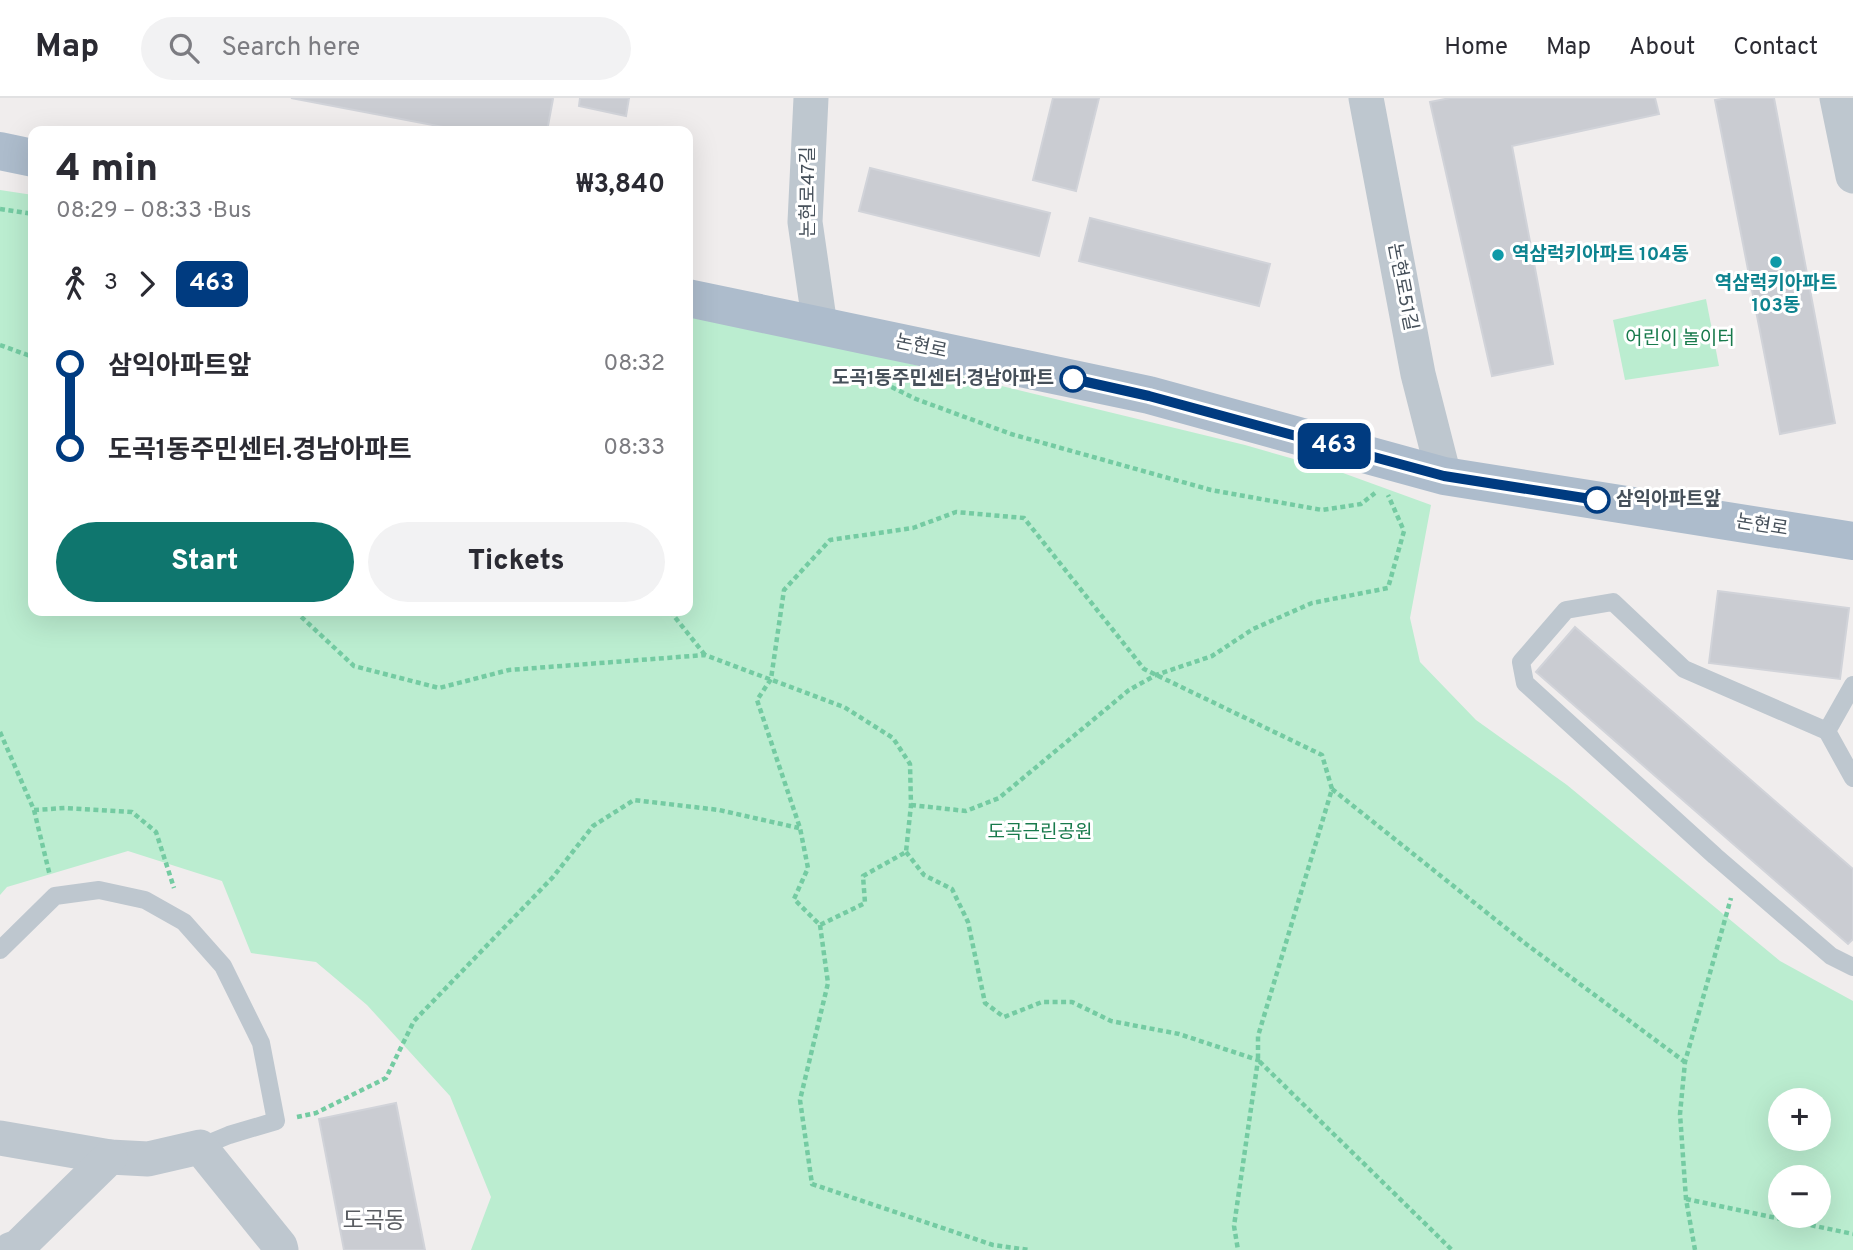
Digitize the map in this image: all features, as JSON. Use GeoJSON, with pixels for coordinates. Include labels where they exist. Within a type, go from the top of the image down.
{"type":"FeatureCollection","features":[{"type":"Feature","properties":{"kind":"main road"},"geometry":{"type":"LineString","coordinates":[[0,151],[28,157]]}},
{"type":"Feature","properties":{"kind":"main road","name":"논현로"},"geometry":{"type":"LineString","coordinates":[[693,299],[1149,396],[1444,476],[1853,541]]}},
{"type":"Feature","properties":{"kind":"street","name":"논현로47길"},"geometry":{"type":"LineString","coordinates":[[811,98],[805,222],[820,326]]}},
{"type":"Feature","properties":{"kind":"street","name":"논현로51길"},"geometry":{"type":"LineString","coordinates":[[1366,98],[1418,374],[1444,476]]}},
{"type":"Feature","properties":{"kind":"street"},"geometry":{"type":"LineString","coordinates":[[1837,98],[1853,176]]}},
{"type":"Feature","properties":{"kind":"street"},"geometry":{"type":"LineString","coordinates":[[0,1138],[110,1157],[148,1159],[200,1147],[281,1250]]}},
{"type":"Feature","properties":{"kind":"street"},"geometry":{"type":"LineString","coordinates":[[10,1250],[18,1247],[110,1157]]}},
{"type":"Feature","properties":{"kind":"lane"},"geometry":{"type":"LineString","coordinates":[[1853,778],[1827,730],[1684,669],[1613,602],[1566,610],[1521,662],[1525,682],[1715,856],[1831,956],[1853,967]]}},
{"type":"Feature","properties":{"kind":"lane"},"geometry":{"type":"LineString","coordinates":[[1827,730],[1853,685]]}},
{"type":"Feature","properties":{"kind":"lane"},"geometry":{"type":"LineString","coordinates":[[0,950],[55,896],[99,890],[145,900],[184,922],[223,966],[261,1044],[276,1121],[200,1147]]}},
{"type":"Feature","properties":{"kind":"path"},"geometry":{"type":"LineString","coordinates":[[0,209],[28,213]]}},
{"type":"Feature","properties":{"kind":"path"},"geometry":{"type":"LineString","coordinates":[[0,345],[28,355]]}},
{"type":"Feature","properties":{"kind":"path"},"geometry":{"type":"LineString","coordinates":[[852,369],[916,399],[1012,434],[1211,490],[1322,510],[1361,504],[1384,486],[1404,531],[1388,589],[1312,603],[1253,629],[1212,656],[1156,675],[1129,690],[999,798],[966,811],[911,805]]}},
{"type":"Feature","properties":{"kind":"path"},"geometry":{"type":"LineString","coordinates":[[1029,1250],[993,1245],[812,1184],[800,1100],[828,983],[820,925],[794,899],[808,868],[800,828],[757,700],[771,679],[784,590],[830,540],[912,528],[956,512],[1024,517],[1144,669],[1322,755],[1332,789],[1258,1036],[1258,1060],[1234,1226],[1238,1250]]}},
{"type":"Feature","properties":{"kind":"path"},"geometry":{"type":"LineString","coordinates":[[300,616],[354,666],[439,688],[509,670],[705,655],[844,708],[893,738],[910,764],[911,805],[906,852],[924,875],[953,889],[968,922],[985,1003],[1004,1017],[1042,1002],[1072,1002],[1111,1021],[1179,1034],[1258,1060],[1452,1250]]}},
{"type":"Feature","properties":{"kind":"path"},"geometry":{"type":"LineString","coordinates":[[674,616],[705,655]]}},
{"type":"Feature","properties":{"kind":"path"},"geometry":{"type":"LineString","coordinates":[[0,732],[34,810],[55,896]]}},
{"type":"Feature","properties":{"kind":"path"},"geometry":{"type":"LineString","coordinates":[[1332,789],[1526,944],[1685,1062]]}},
{"type":"Feature","properties":{"kind":"path"},"geometry":{"type":"LineString","coordinates":[[276,1121],[316,1113],[386,1078],[414,1021],[553,877],[593,826],[634,800],[719,810],[800,828]]}},
{"type":"Feature","properties":{"kind":"path"},"geometry":{"type":"LineString","coordinates":[[34,810],[65,808],[132,812],[156,832],[184,922]]}},
{"type":"Feature","properties":{"kind":"path"},"geometry":{"type":"LineString","coordinates":[[820,925],[865,903],[863,876],[906,852]]}},
{"type":"Feature","properties":{"kind":"path"},"geometry":{"type":"LineString","coordinates":[[1695,1250],[1686,1199],[1680,1114],[1685,1062],[1733,891],[1715,856]]}},
{"type":"Feature","properties":{"kind":"path"},"geometry":{"type":"LineString","coordinates":[[1686,1199],[1853,1234]]}},
{"type":"Feature","properties":{"kind":"green space","name":"도곡근린공원"},"geometry":{"type":"Polygon","coordinates":[[[0,190],[28,194],[28,616],[693,616],[693,309],[1245,445],[1343,473],[1431,505],[1410,618],[1420,662],[1476,720],[1567,785],[1780,961],[1853,1001],[1853,1250],[471,1250],[491,1197],[450,1096],[367,1005],[316,962],[251,953],[222,881],[128,851],[7,887],[0,895],[0,190]]]}},
{"type":"Feature","properties":{"kind":"green space","name":"어린이 놀이터"},"geometry":{"type":"Polygon","coordinates":[[[1706,299],[1719,366],[1625,380],[1613,320],[1706,299]]]}},
{"type":"Feature","properties":{"kind":"building"},"geometry":{"type":"Polygon","coordinates":[[[291,98],[553,99],[548,126],[438,126],[291,98]]]}},
{"type":"Feature","properties":{"kind":"building"},"geometry":{"type":"Polygon","coordinates":[[[580,98],[629,98],[626,116],[579,106],[580,98]]]}},
{"type":"Feature","properties":{"kind":"building"},"geometry":{"type":"Polygon","coordinates":[[[1053,98],[1099,98],[1076,191],[1033,180],[1053,98]]]}},
{"type":"Feature","properties":{"kind":"building","name":"역삼럭키아파트 104동"},"geometry":{"type":"Polygon","coordinates":[[[1450,98],[1655,98],[1659,114],[1512,146],[1553,364],[1492,376],[1430,102],[1450,98]]]}},
{"type":"Feature","properties":{"kind":"building","name":"역삼럭키아파트 103동"},"geometry":{"type":"Polygon","coordinates":[[[1774,98],[1835,423],[1780,434],[1715,100],[1774,98]]]}},
{"type":"Feature","properties":{"kind":"building"},"geometry":{"type":"Polygon","coordinates":[[[870,168],[1050,213],[1039,256],[859,211],[870,168]]]}},
{"type":"Feature","properties":{"kind":"building"},"geometry":{"type":"Polygon","coordinates":[[[1090,218],[1270,264],[1259,306],[1079,261],[1090,218]]]}},
{"type":"Feature","properties":{"kind":"building"},"geometry":{"type":"Polygon","coordinates":[[[1718,591],[1849,608],[1840,679],[1709,663],[1718,591]]]}},
{"type":"Feature","properties":{"kind":"building"},"geometry":{"type":"Polygon","coordinates":[[[1575,627],[1853,869],[1853,939],[1848,944],[1536,672],[1575,627]]]}},
{"type":"Feature","properties":{"kind":"building"},"geometry":{"type":"Polygon","coordinates":[[[396,1103],[425,1250],[344,1250],[319,1119],[396,1103]]]}},
{"type":"Feature","properties":{"kind":"bus line","name":"463"},"geometry":{"type":"LineString","coordinates":[[1073,379],[1149,396],[1444,476],[1597,500]]}},
{"type":"Feature","properties":{"kind":"place","name":"역삼럭키아파트 104동"},"geometry":{"type":"Point","coordinates":[1498,255]}},
{"type":"Feature","properties":{"kind":"place","name":"역삼럭키아파트 103동"},"geometry":{"type":"Point","coordinates":[1776,262]}},
{"type":"Feature","properties":{"kind":"place","name":"도곡1동주민센터.경남아파트"},"geometry":{"type":"Point","coordinates":[1073,379]}},
{"type":"Feature","properties":{"kind":"place","name":"삼익아파트앞"},"geometry":{"type":"Point","coordinates":[1597,500]}},
{"type":"Feature","properties":{"kind":"district","name":"도곡동"},"geometry":{"type":"Point","coordinates":[374,1222]}}]}
